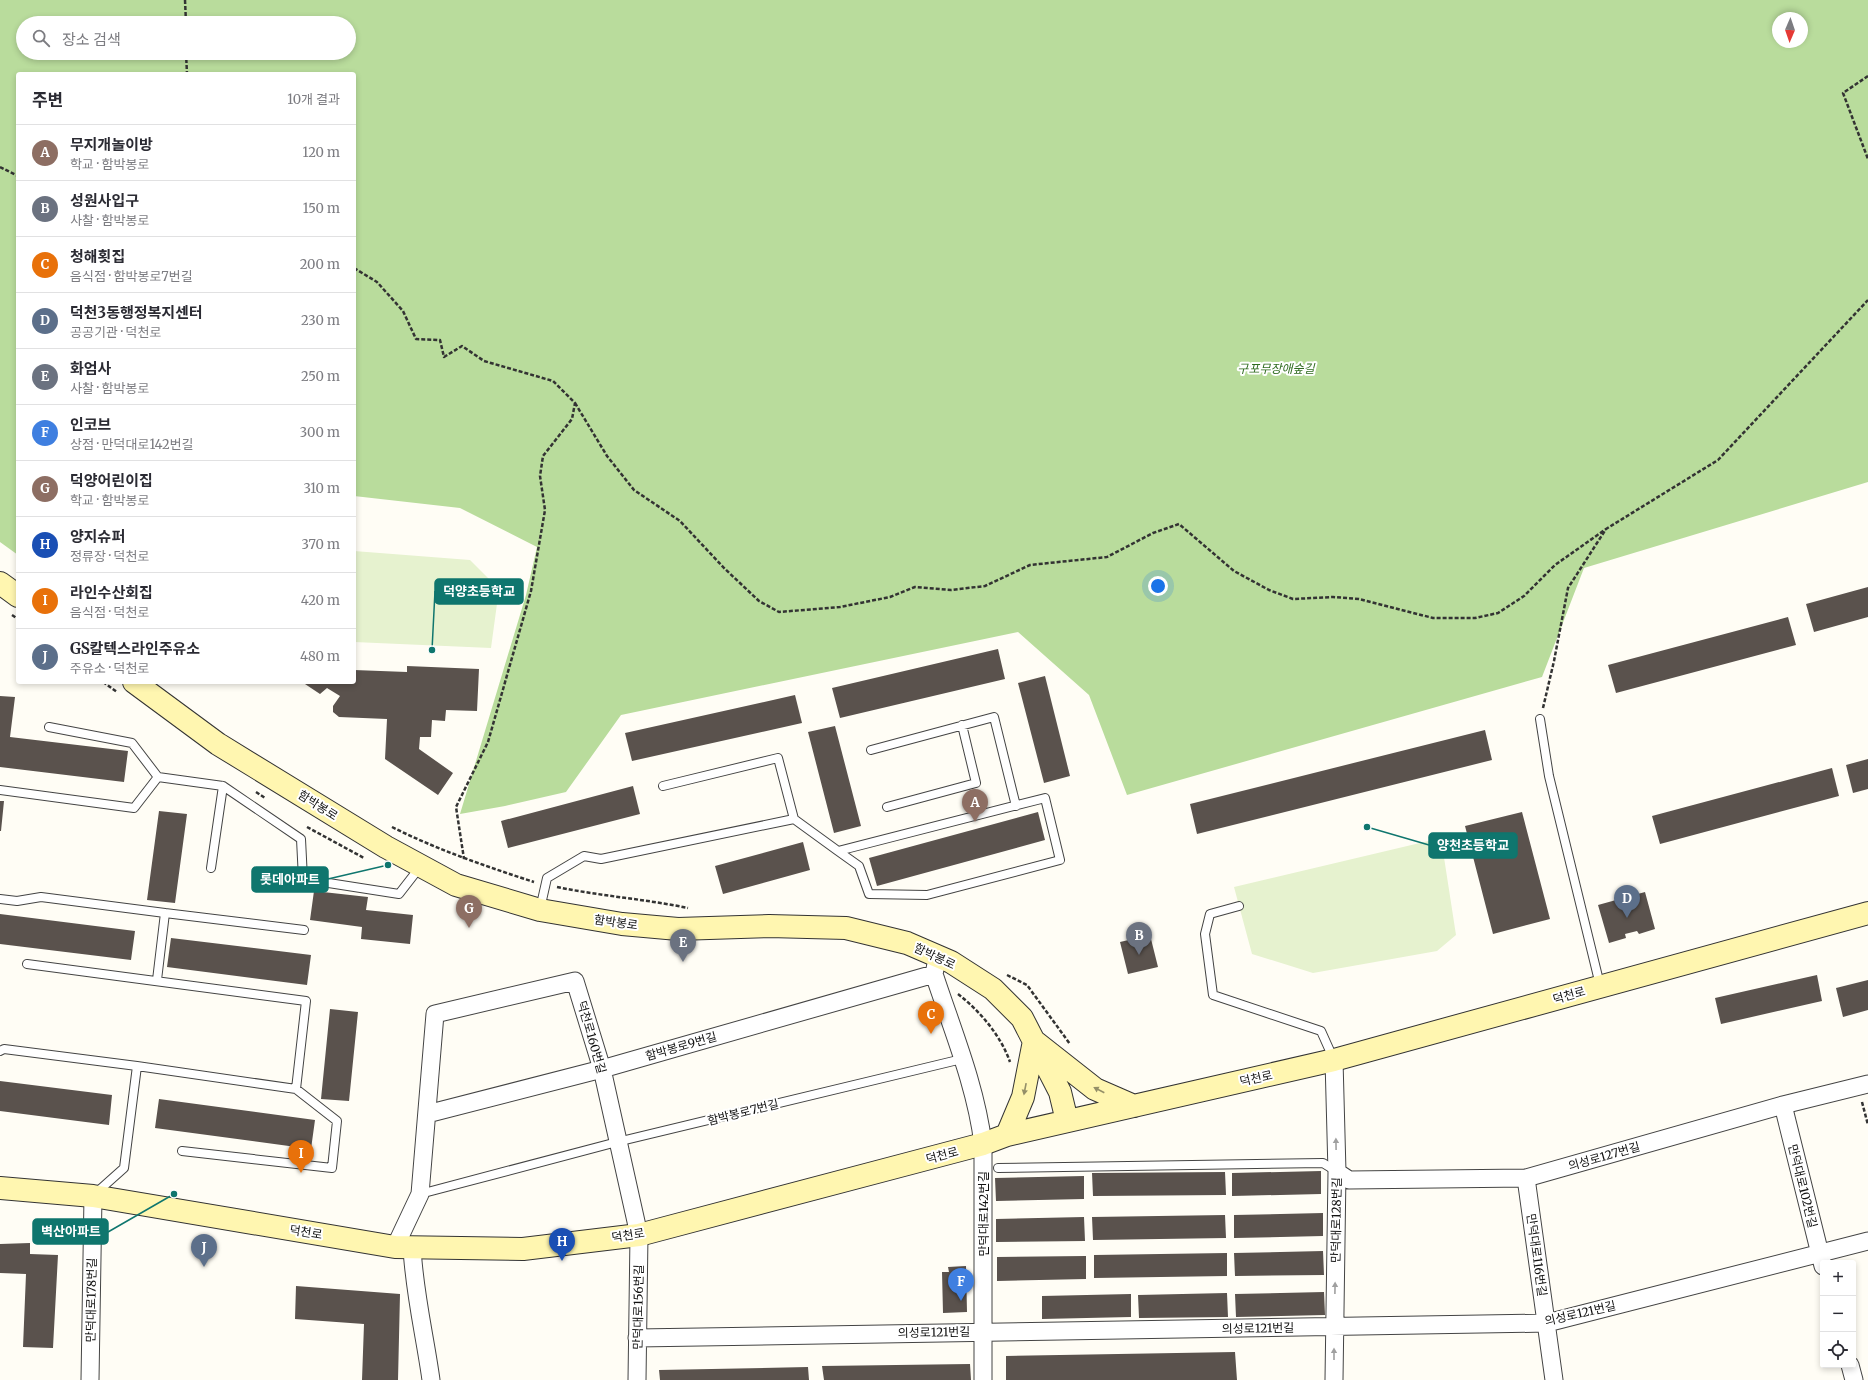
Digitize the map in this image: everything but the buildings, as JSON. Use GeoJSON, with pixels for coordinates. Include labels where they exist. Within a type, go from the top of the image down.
{"type":"FeatureCollection","features":[{"type":"Feature","properties":{"kind":"main road"},"geometry":{"type":"LineString","coordinates":[[0,583],[16,595]]}},
{"type":"Feature","properties":{"kind":"main road","name":"함박봉로"},"geometry":{"type":"LineString","coordinates":[[137,684],[218,744],[386,847],[456,885],[540,910],[622,924],[678,929],[768,926],[846,928],[907,943],[935,965],[951,962],[994,989],[1022,1018],[1060,1092],[1067,1121]]}},
{"type":"Feature","properties":{"kind":"main road","name":"덕천로"},"geometry":{"type":"LineString","coordinates":[[0,1188],[93,1196],[403,1247],[523,1249],[639,1235],[983,1144],[1007,1135],[1334,1060],[1868,913]]}},
{"type":"Feature","properties":{"kind":"main road"},"geometry":{"type":"LineString","coordinates":[[1007,1135],[1023,1097],[1034,1041],[1095,1089],[1134,1106]]}},
{"type":"Feature","properties":{"kind":"street"},"geometry":{"type":"LineString","coordinates":[[935,965],[962,1059]]}},
{"type":"Feature","properties":{"kind":"street","name":"함박봉로9번길"},"geometry":{"type":"LineString","coordinates":[[427,1114],[602,1069],[935,965]]}},
{"type":"Feature","properties":{"kind":"street","name":"덕천로160번길"},"geometry":{"type":"LineString","coordinates":[[427,1114],[435,1014],[575,980],[602,1069],[617,1142],[639,1235]]}},
{"type":"Feature","properties":{"kind":"street","name":"만덕대로142번길"},"geometry":{"type":"LineString","coordinates":[[962,1059],[980,1123],[983,1144],[983,1380]]}},
{"type":"Feature","properties":{"kind":"street","name":"만덕대로128번길"},"geometry":{"type":"LineString","coordinates":[[1334,1060],[1337,1172],[1334,1380]]}},
{"type":"Feature","properties":{"kind":"street","name":"의성로127번길"},"geometry":{"type":"LineString","coordinates":[[1337,1172],[1349,1180],[1526,1178],[1783,1105],[1863,1085]]}},
{"type":"Feature","properties":{"kind":"street","name":"만덕대로102번길"},"geometry":{"type":"LineString","coordinates":[[1783,1105],[1821,1260]]}},
{"type":"Feature","properties":{"kind":"street"},"geometry":{"type":"LineString","coordinates":[[427,1114],[420,1194],[403,1247],[413,1275],[426,1342],[431,1380]]}},
{"type":"Feature","properties":{"kind":"street","name":"만덕대로116번길"},"geometry":{"type":"LineString","coordinates":[[1526,1178],[1554,1380]]}},
{"type":"Feature","properties":{"kind":"street","name":"만덕대로178번길"},"geometry":{"type":"LineString","coordinates":[[90,1380],[93,1196]]}},
{"type":"Feature","properties":{"kind":"street","name":"만덕대로156번길"},"geometry":{"type":"LineString","coordinates":[[637,1380],[639,1235]]}},
{"type":"Feature","properties":{"kind":"street","name":"의성로121번길"},"geometry":{"type":"LineString","coordinates":[[1821,1260],[1868,1241]]}},
{"type":"Feature","properties":{"kind":"street","name":"의성로121번길"},"geometry":{"type":"LineString","coordinates":[[637,1338],[982,1331],[1547,1323],[1820,1260]]}},
{"type":"Feature","properties":{"kind":"street"},"geometry":{"type":"LineString","coordinates":[[1851,1368],[1854,1380]]}},
{"type":"Feature","properties":{"kind":"lane"},"geometry":{"type":"LineString","coordinates":[[871,750],[994,717],[1016,806]]}},
{"type":"Feature","properties":{"kind":"lane"},"geometry":{"type":"LineString","coordinates":[[1540,719],[1549,776],[1600,986]]}},
{"type":"Feature","properties":{"kind":"lane"},"geometry":{"type":"LineString","coordinates":[[887,807],[976,783],[962,726]]}},
{"type":"Feature","properties":{"kind":"lane"},"geometry":{"type":"LineString","coordinates":[[49,727],[132,743],[158,777],[223,786],[301,839],[303,879],[399,894],[421,866]]}},
{"type":"Feature","properties":{"kind":"lane"},"geometry":{"type":"LineString","coordinates":[[663,786],[778,758],[794,819],[838,851],[859,866],[869,894],[927,895],[1060,860],[1045,798],[838,851]]}},
{"type":"Feature","properties":{"kind":"lane"},"geometry":{"type":"LineString","coordinates":[[0,790],[134,808],[158,777]]}},
{"type":"Feature","properties":{"kind":"lane"},"geometry":{"type":"LineString","coordinates":[[211,868],[223,786]]}},
{"type":"Feature","properties":{"kind":"lane"},"geometry":{"type":"LineString","coordinates":[[540,910],[547,878],[584,856],[601,859],[794,819]]}},
{"type":"Feature","properties":{"kind":"lane"},"geometry":{"type":"LineString","coordinates":[[0,899],[17,901],[40,897],[304,930]]}},
{"type":"Feature","properties":{"kind":"lane"},"geometry":{"type":"LineString","coordinates":[[1239,906],[1210,914],[1205,934],[1213,995],[1322,1032],[1334,1060]]}},
{"type":"Feature","properties":{"kind":"lane"},"geometry":{"type":"LineString","coordinates":[[157,980],[165,913]]}},
{"type":"Feature","properties":{"kind":"lane"},"geometry":{"type":"LineString","coordinates":[[27,964],[157,980],[306,1001],[296,1089]]}},
{"type":"Feature","properties":{"kind":"lane"},"geometry":{"type":"LineString","coordinates":[[0,1051],[4,1049],[137,1066],[296,1089],[337,1121],[332,1168],[182,1151]]}},
{"type":"Feature","properties":{"kind":"lane","name":"함박봉로7번길"},"geometry":{"type":"LineString","coordinates":[[420,1194],[617,1142],[962,1059]]}},
{"type":"Feature","properties":{"kind":"lane"},"geometry":{"type":"LineString","coordinates":[[93,1196],[124,1168],[137,1066]]}},
{"type":"Feature","properties":{"kind":"lane"},"geometry":{"type":"LineString","coordinates":[[998,1168],[1323,1162],[1337,1172]]}},
{"type":"Feature","properties":{"kind":"path"},"geometry":{"type":"LineString","coordinates":[[185,0],[186,16]]}},
{"type":"Feature","properties":{"kind":"path"},"geometry":{"type":"LineString","coordinates":[[186,60],[187,72]]}},
{"type":"Feature","properties":{"kind":"path"},"geometry":{"type":"LineString","coordinates":[[1868,76],[1843,93],[1868,159]]}},
{"type":"Feature","properties":{"kind":"path"},"geometry":{"type":"LineString","coordinates":[[0,167],[16,175]]}},
{"type":"Feature","properties":{"kind":"path"},"geometry":{"type":"LineString","coordinates":[[356,269],[377,282],[404,311],[416,339],[440,340],[444,356],[462,346],[484,361],[553,381],[575,403],[607,456],[634,490],[680,521],[724,568],[759,600],[780,612],[840,607],[890,597],[915,587],[951,590],[985,586],[1030,565],[1107,557],[1153,533],[1179,524],[1234,572],[1269,590],[1294,599],[1333,596],[1359,599],[1433,618],[1475,618],[1498,613],[1524,596],[1556,565],[1606,529],[1718,460],[1868,300]]}},
{"type":"Feature","properties":{"kind":"path"},"geometry":{"type":"LineString","coordinates":[[464,859],[456,807],[488,742],[531,591],[545,510],[540,476],[543,456],[572,419],[575,403]]}},
{"type":"Feature","properties":{"kind":"path"},"geometry":{"type":"LineString","coordinates":[[1540,719],[1554,661],[1568,588],[1606,529]]}},
{"type":"Feature","properties":{"kind":"path"},"geometry":{"type":"LineString","coordinates":[[390,826],[425,843],[464,859],[545,885],[586,893],[662,902],[690,909]]}},
{"type":"Feature","properties":{"kind":"path"},"geometry":{"type":"LineString","coordinates":[[935,965],[977,1009],[1007,1052],[1012,1066]]}},
{"type":"Feature","properties":{"kind":"path"},"geometry":{"type":"LineString","coordinates":[[1002,972],[1027,985],[1072,1047]]}},
{"type":"Feature","properties":{"kind":"path"},"geometry":{"type":"LineString","coordinates":[[1863,1085],[1868,1125]]}},
{"type":"Feature","properties":{"kind":"green space","name":"구포무장애숲길"},"geometry":{"type":"Polygon","coordinates":[[[0,0],[1868,0],[1868,482],[1584,568],[1542,677],[1127,795],[1089,695],[1018,632],[621,715],[566,792],[505,806],[460,814],[526,595],[537,547],[460,508],[356,496],[356,72],[16,72],[16,554],[0,542],[0,0]]]}},
{"type":"Feature","properties":{"kind":"green space"},"geometry":{"type":"Polygon","coordinates":[[[356,551],[470,560],[499,589],[491,648],[356,642],[356,551]]]}},
{"type":"Feature","properties":{"kind":"green space"},"geometry":{"type":"Polygon","coordinates":[[[1441,838],[1456,935],[1437,951],[1313,973],[1252,954],[1234,887],[1441,838]]]}},
{"type":"Feature","properties":{"kind":"place","name":"덕양초등학교"},"geometry":{"type":"Point","coordinates":[432,650]}},
{"type":"Feature","properties":{"kind":"place","name":"무지개놀이방"},"geometry":{"type":"Point","coordinates":[975,822]}},
{"type":"Feature","properties":{"kind":"place","name":"양천초등학교"},"geometry":{"type":"Point","coordinates":[1367,827]}},
{"type":"Feature","properties":{"kind":"place","name":"롯데아파트"},"geometry":{"type":"Point","coordinates":[388,865]}},
{"type":"Feature","properties":{"kind":"place","name":"덕천3동행정복지센터"},"geometry":{"type":"Point","coordinates":[1627,918]}},
{"type":"Feature","properties":{"kind":"place","name":"덕양어린이집"},"geometry":{"type":"Point","coordinates":[469,928]}},
{"type":"Feature","properties":{"kind":"place","name":"성원사입구"},"geometry":{"type":"Point","coordinates":[1139,955]}},
{"type":"Feature","properties":{"kind":"place","name":"화엄사"},"geometry":{"type":"Point","coordinates":[683,962]}},
{"type":"Feature","properties":{"kind":"place","name":"청해횟집"},"geometry":{"type":"Point","coordinates":[931,1034]}},
{"type":"Feature","properties":{"kind":"place","name":"라인수산회집"},"geometry":{"type":"Point","coordinates":[301,1173]}},
{"type":"Feature","properties":{"kind":"place","name":"벽산아파트"},"geometry":{"type":"Point","coordinates":[174,1194]}},
{"type":"Feature","properties":{"kind":"place","name":"양지슈퍼"},"geometry":{"type":"Point","coordinates":[562,1261]}},
{"type":"Feature","properties":{"kind":"place","name":"GS칼텍스라인주유소"},"geometry":{"type":"Point","coordinates":[204,1267]}},
{"type":"Feature","properties":{"kind":"place","name":"인코브"},"geometry":{"type":"Point","coordinates":[961,1301]}}]}
